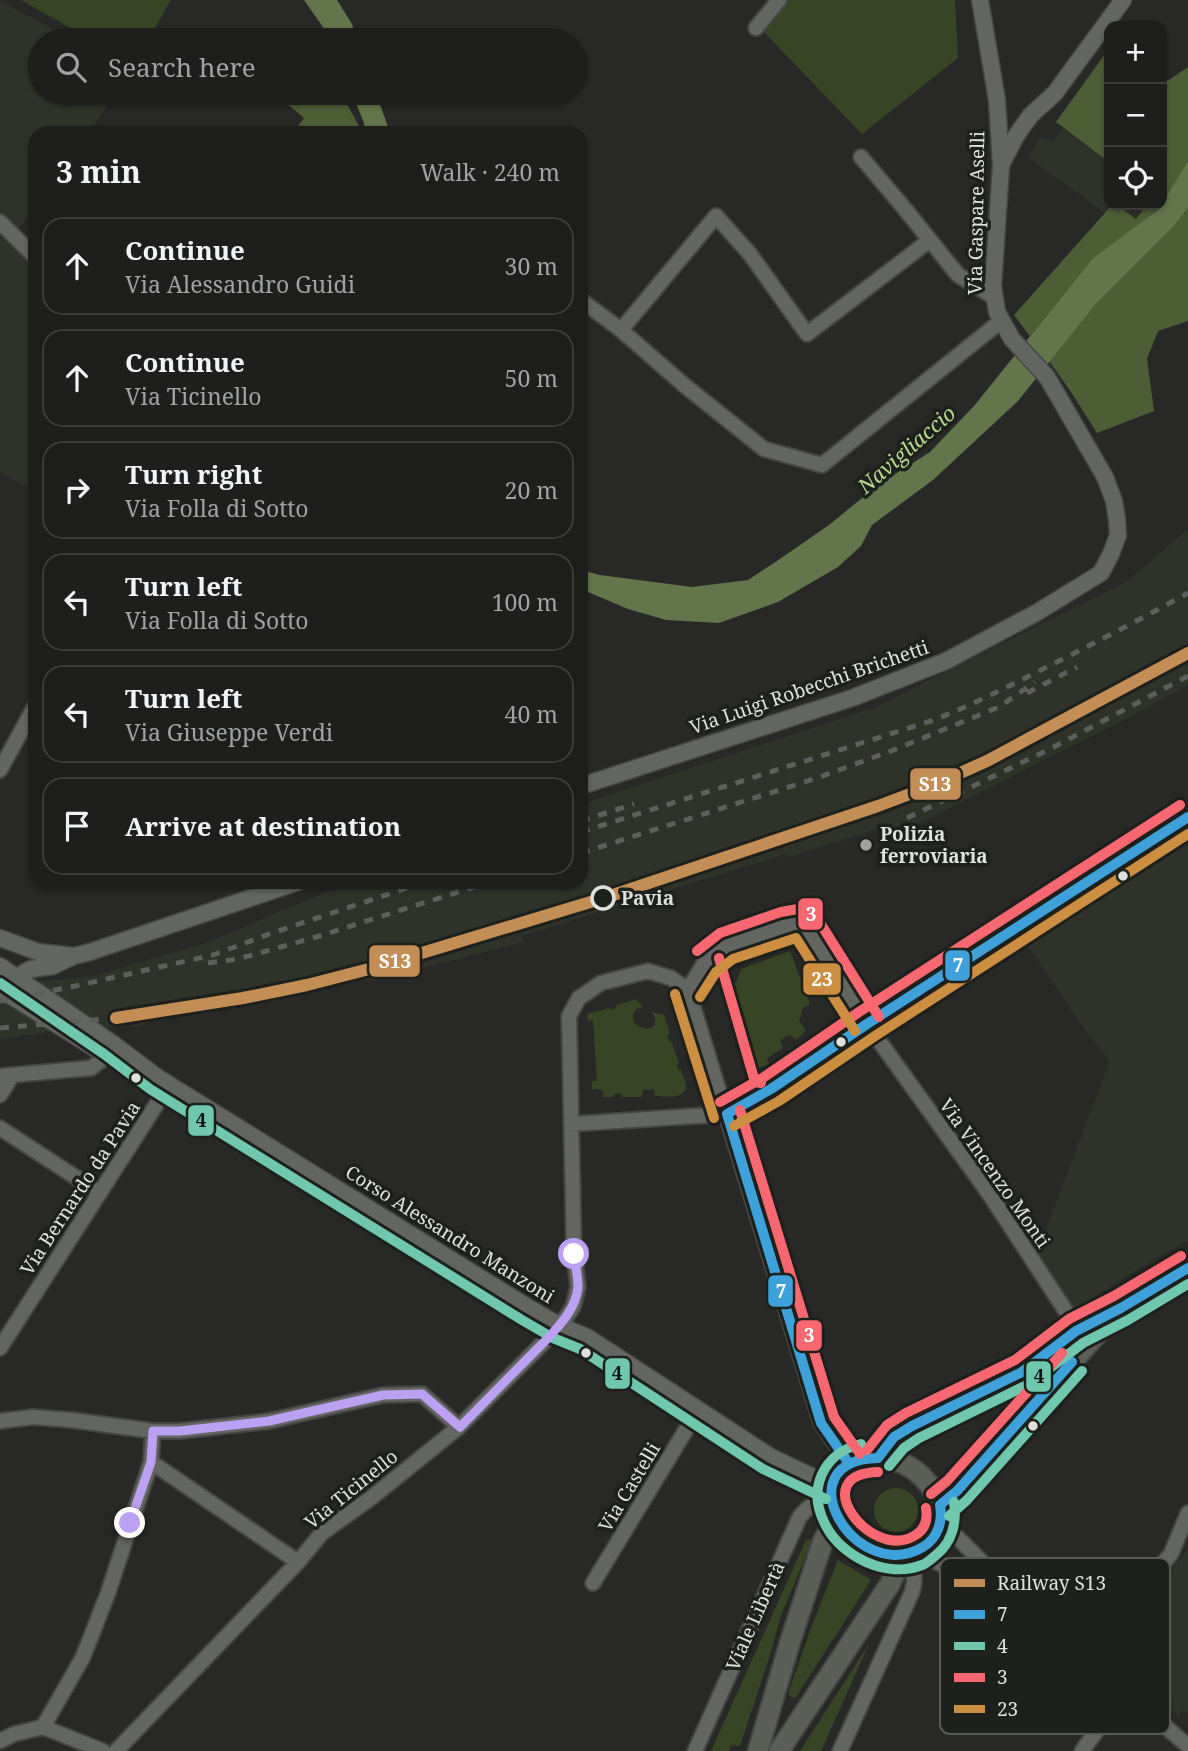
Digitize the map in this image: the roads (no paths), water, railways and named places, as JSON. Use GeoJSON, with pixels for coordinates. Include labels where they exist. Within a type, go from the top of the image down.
{"type":"FeatureCollection","features":[{"type":"Feature","properties":{"kind":"main road"},"geometry":{"type":"LineString","coordinates":[[878,1458],[894,1437],[1081,1339],[1121,1308],[1188,1268]]}},
{"type":"Feature","properties":{"kind":"main road"},"geometry":{"type":"LineString","coordinates":[[940,1513],[1081,1339]]}},
{"type":"Feature","properties":{"kind":"main road"},"geometry":{"type":"LineString","coordinates":[[779,1751],[911,1554],[932,1541],[936,1534],[940,1513],[935,1492],[917,1471],[905,1464],[878,1458],[862,1458],[848,1462],[840,1469],[831,1490],[832,1506],[837,1517],[851,1535],[869,1548],[879,1552],[911,1554]]}},
{"type":"Feature","properties":{"kind":"main road","name":"Viale Libertà"},"geometry":{"type":"LineString","coordinates":[[758,1751],[819,1554],[837,1517]]}},
{"type":"Feature","properties":{"kind":"street"},"geometry":{"type":"LineString","coordinates":[[756,28],[779,0]]}},
{"type":"Feature","properties":{"kind":"street","name":"Via Gaspare Aselli"},"geometry":{"type":"LineString","coordinates":[[980,0],[997,100],[1001,166],[994,297],[997,312],[1012,339]]}},
{"type":"Feature","properties":{"kind":"street"},"geometry":{"type":"LineString","coordinates":[[1001,166],[1030,116],[1055,93],[1123,0]]}},
{"type":"Feature","properties":{"kind":"street"},"geometry":{"type":"LineString","coordinates":[[861,157],[958,275],[994,297]]}},
{"type":"Feature","properties":{"kind":"street"},"geometry":{"type":"LineString","coordinates":[[621,330],[716,216],[750,254],[807,334],[930,240]]}},
{"type":"Feature","properties":{"kind":"street"},"geometry":{"type":"LineString","coordinates":[[0,222],[28,250]]}},
{"type":"Feature","properties":{"kind":"street"},"geometry":{"type":"LineString","coordinates":[[588,305],[764,449],[822,466],[1002,321]]}},
{"type":"Feature","properties":{"kind":"street","name":"Via Luigi Robecchi Brichetti"},"geometry":{"type":"LineString","coordinates":[[588,784],[852,698],[946,661],[1036,613],[1101,573],[1118,535],[1114,501],[1105,477],[1047,377],[1012,339]]}},
{"type":"Feature","properties":{"kind":"street"},"geometry":{"type":"LineString","coordinates":[[0,770],[28,719]]}},
{"type":"Feature","properties":{"kind":"street"},"geometry":{"type":"LineString","coordinates":[[571,1124],[727,1114],[764,1093],[1188,817]]}},
{"type":"Feature","properties":{"kind":"street"},"geometry":{"type":"LineString","coordinates":[[27,976],[74,956],[277,889]]}},
{"type":"Feature","properties":{"kind":"street","name":"Via Vincenzo Monti"},"geometry":{"type":"LineString","coordinates":[[688,990],[705,961],[726,946],[796,923],[806,927],[867,1024],[990,1195],[1071,1319],[1081,1339]]}},
{"type":"Feature","properties":{"kind":"street"},"geometry":{"type":"LineString","coordinates":[[0,937],[38,952],[74,956]]}},
{"type":"Feature","properties":{"kind":"street","name":"Corso Alessandro Manzoni"},"geometry":{"type":"LineString","coordinates":[[0,965],[27,976],[109,1050]]}},
{"type":"Feature","properties":{"kind":"street","name":"Via Ticinello"},"geometry":{"type":"LineString","coordinates":[[116,1751],[298,1562],[322,1533],[460,1427],[560,1326],[573,1307],[578,1287],[574,1254],[569,1017],[579,998],[601,983],[648,971],[671,978],[688,990]]}},
{"type":"Feature","properties":{"kind":"street","name":"Corso Alessandro Manzoni"},"geometry":{"type":"LineString","coordinates":[[0,989],[163,1081],[529,1308],[560,1326],[587,1337],[771,1457],[831,1490]]}},
{"type":"Feature","properties":{"kind":"street"},"geometry":{"type":"LineString","coordinates":[[688,990],[821,1423],[848,1462]]}},
{"type":"Feature","properties":{"kind":"street"},"geometry":{"type":"LineString","coordinates":[[0,1094],[6,1076],[91,1068],[109,1050]]}},
{"type":"Feature","properties":{"kind":"street","name":"Via Bernardo da Pavia"},"geometry":{"type":"LineString","coordinates":[[0,1348],[100,1193],[163,1081]]}},
{"type":"Feature","properties":{"kind":"street"},"geometry":{"type":"LineString","coordinates":[[0,1128],[100,1193]]}},
{"type":"Feature","properties":{"kind":"street"},"geometry":{"type":"LineString","coordinates":[[0,1421],[33,1417],[153,1431],[180,1431],[269,1421],[383,1395],[422,1394],[460,1427]]}},
{"type":"Feature","properties":{"kind":"street","name":"Via Castelli"},"geometry":{"type":"LineString","coordinates":[[593,1583],[698,1410]]}},
{"type":"Feature","properties":{"kind":"street"},"geometry":{"type":"LineString","coordinates":[[43,1727],[83,1657],[107,1593],[151,1462],[153,1431]]}},
{"type":"Feature","properties":{"kind":"street"},"geometry":{"type":"LineString","coordinates":[[151,1462],[298,1562]]}},
{"type":"Feature","properties":{"kind":"street","name":"Viale Libertà"},"geometry":{"type":"LineString","coordinates":[[695,1751],[800,1516],[831,1490]]}},
{"type":"Feature","properties":{"kind":"street"},"geometry":{"type":"LineString","coordinates":[[940,1513],[979,1558]]}},
{"type":"Feature","properties":{"kind":"street"},"geometry":{"type":"LineString","coordinates":[[1168,1558],[1188,1513]]}},
{"type":"Feature","properties":{"kind":"street"},"geometry":{"type":"LineString","coordinates":[[840,1751],[912,1592],[914,1583],[911,1554],[940,1567]]}},
{"type":"Feature","properties":{"kind":"street"},"geometry":{"type":"LineString","coordinates":[[0,1741],[14,1734],[43,1727],[103,1751]]}},
{"type":"Feature","properties":{"kind":"street"},"geometry":{"type":"LineString","coordinates":[[1170,1729],[1186,1742]]}},
{"type":"Feature","properties":{"kind":"street"},"geometry":{"type":"LineString","coordinates":[[1082,1751],[1094,1734]]}},
{"type":"Feature","properties":{"kind":"railway"},"geometry":{"type":"LineString","coordinates":[[588,830],[931,721],[972,704],[1188,593]]}},
{"type":"Feature","properties":{"kind":"railway"},"geometry":{"type":"LineString","coordinates":[[1027,693],[1077,667]]}},
{"type":"Feature","properties":{"kind":"railway"},"geometry":{"type":"LineString","coordinates":[[907,818],[1052,748],[1188,676]]}},
{"type":"Feature","properties":{"kind":"railway"},"geometry":{"type":"LineString","coordinates":[[588,851],[817,778],[891,751],[999,707],[1035,682]]}},
{"type":"Feature","properties":{"kind":"railway"},"geometry":{"type":"LineString","coordinates":[[588,819],[634,804]]}},
{"type":"Feature","properties":{"kind":"railway"},"geometry":{"type":"LineString","coordinates":[[0,1001],[213,955],[404,889]]}},
{"type":"Feature","properties":{"kind":"railway"},"geometry":{"type":"LineString","coordinates":[[208,963],[238,959],[316,937],[468,889]]}},
{"type":"Feature","properties":{"kind":"railway"},"geometry":{"type":"LineString","coordinates":[[0,1028],[116,1018]]}},
{"type":"Feature","properties":{"kind":"rail line","name":"S13"},"geometry":{"type":"LineString","coordinates":[[116,1018],[243,998],[369,969],[607,897],[878,806],[987,761],[1188,653]]}},
{"type":"Feature","properties":{"kind":"place","name":"Polizia ferroviaria"},"geometry":{"type":"Point","coordinates":[866,845]}},
{"type":"Feature","properties":{"kind":"place","name":"Pavia"},"geometry":{"type":"Point","coordinates":[603,898]}},
{"type":"Feature","properties":{"kind":"water label","name":"Navigliaccio"},"geometry":{"type":"Point","coordinates":[907,450]}}]}
